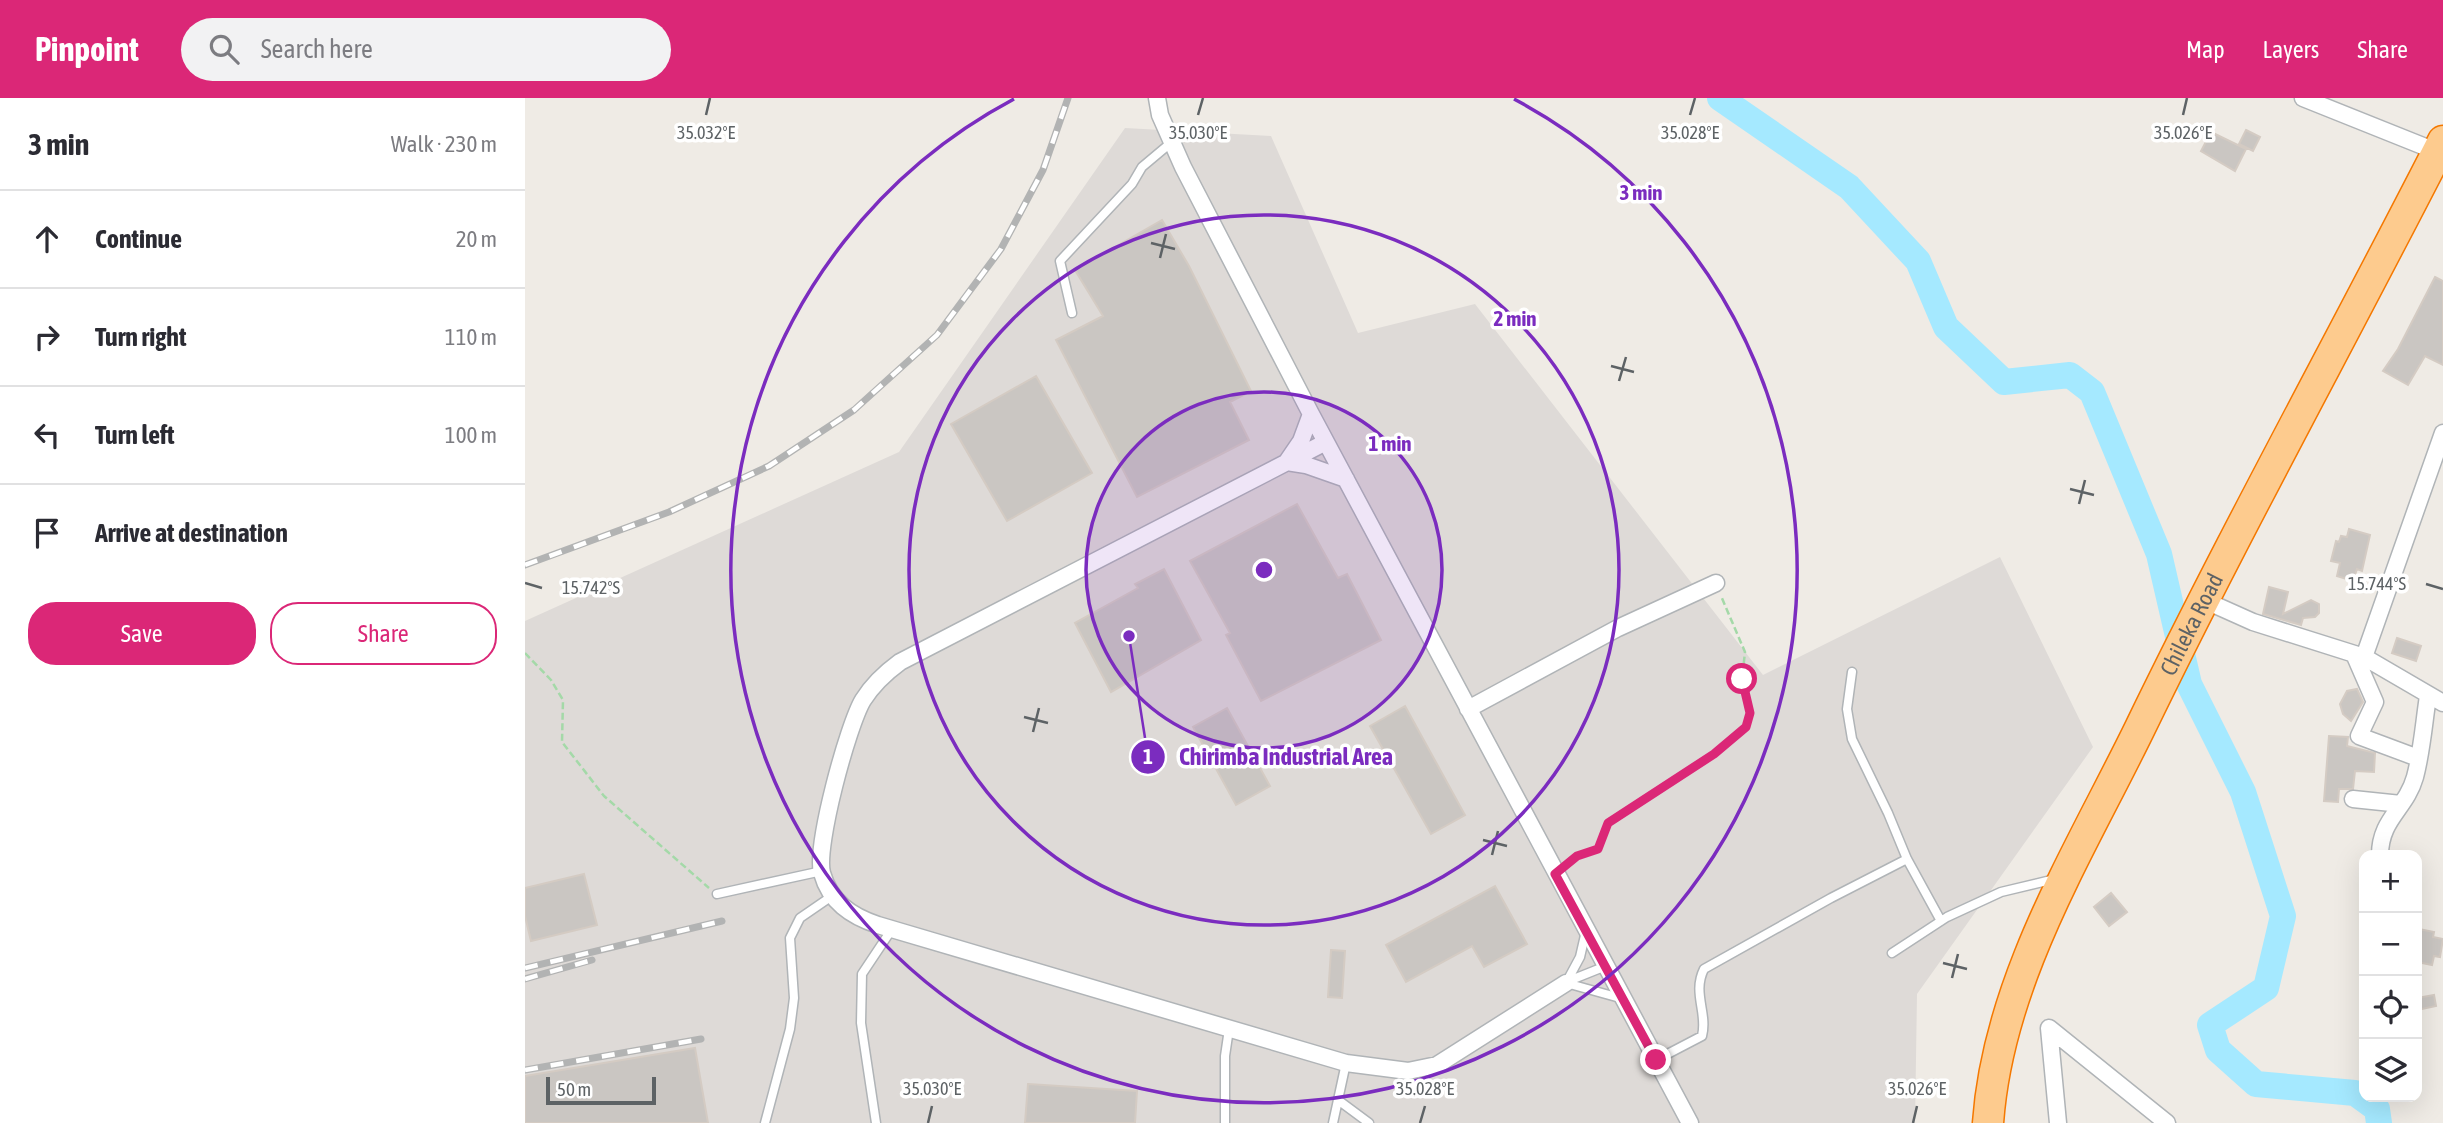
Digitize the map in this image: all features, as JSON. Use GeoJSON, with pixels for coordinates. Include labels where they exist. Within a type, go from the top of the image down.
{"type":"FeatureCollection","features":[{"type":"Feature","properties":{"kind":"highway","name":"Chileka Road"},"geometry":{"type":"LineString","coordinates":[[1988,1123],[1992,1087],[2008,1020],[2051,905],[2205,614],[2441,156]]}},
{"type":"Feature","properties":{"kind":"highway"},"geometry":{"type":"LineString","coordinates":[[2007,1123],[2010,1081],[2041,976],[2068,908],[2174,671]]}},
{"type":"Feature","properties":{"kind":"street"},"geometry":{"type":"LineString","coordinates":[[1157,98],[1160,115],[1182,167],[1555,874],[1690,1123]]}},
{"type":"Feature","properties":{"kind":"street"},"geometry":{"type":"LineString","coordinates":[[2302,98],[2441,156]]}},
{"type":"Feature","properties":{"kind":"street"},"geometry":{"type":"LineString","coordinates":[[1287,462],[1301,441],[1311,414]]}},
{"type":"Feature","properties":{"kind":"street"},"geometry":{"type":"LineString","coordinates":[[2418,758],[2359,736],[2375,702],[2359,655],[2443,433]]}},
{"type":"Feature","properties":{"kind":"street"},"geometry":{"type":"LineString","coordinates":[[1326,442],[900,662],[878,679],[861,702],[845,745],[822,847],[821,871],[832,896],[859,919],[1346,1063],[1408,1071],[1437,1065],[1566,983]]}},
{"type":"Feature","properties":{"kind":"street"},"geometry":{"type":"LineString","coordinates":[[1287,462],[1306,465],[1346,480]]}},
{"type":"Feature","properties":{"kind":"street"},"geometry":{"type":"LineString","coordinates":[[1468,709],[1508,685],[1630,622],[1716,583]]}},
{"type":"Feature","properties":{"kind":"street"},"geometry":{"type":"LineString","coordinates":[[2205,614],[2253,622],[2359,655],[2436,699],[2415,777],[2401,804],[2385,825],[2381,850]]}},
{"type":"Feature","properties":{"kind":"street"},"geometry":{"type":"LineString","coordinates":[[2353,799],[2401,804]]}},
{"type":"Feature","properties":{"kind":"street"},"geometry":{"type":"LineString","coordinates":[[2058,1123],[2049,1028],[2167,1123]]}},
{"type":"Feature","properties":{"kind":"lane"},"geometry":{"type":"LineString","coordinates":[[1072,313],[1060,261],[1132,184],[1148,159],[1173,141]]}},
{"type":"Feature","properties":{"kind":"lane"},"geometry":{"type":"LineString","coordinates":[[1852,672],[1847,709],[1852,739],[1907,859],[1941,921]]}},
{"type":"Feature","properties":{"kind":"lane"},"geometry":{"type":"LineString","coordinates":[[1656,1060],[1702,1036],[1704,1028],[1698,993],[1699,980],[1705,969],[1907,859]]}},
{"type":"Feature","properties":{"kind":"lane"},"geometry":{"type":"LineString","coordinates":[[717,894],[821,871]]}},
{"type":"Feature","properties":{"kind":"lane"},"geometry":{"type":"LineString","coordinates":[[1892,953],[1941,921],[2001,892],[2065,877]]}},
{"type":"Feature","properties":{"kind":"lane"},"geometry":{"type":"LineString","coordinates":[[765,1123],[790,1029],[794,998],[790,938],[800,918],[832,896]]}},
{"type":"Feature","properties":{"kind":"lane"},"geometry":{"type":"LineString","coordinates":[[878,1121],[861,1023],[862,974],[892,929]]}},
{"type":"Feature","properties":{"kind":"lane"},"geometry":{"type":"LineString","coordinates":[[1566,983],[1580,957],[1586,931]]}},
{"type":"Feature","properties":{"kind":"lane"},"geometry":{"type":"LineString","coordinates":[[1566,983],[1606,966]]}},
{"type":"Feature","properties":{"kind":"lane"},"geometry":{"type":"LineString","coordinates":[[1566,983],[1623,999]]}},
{"type":"Feature","properties":{"kind":"lane"},"geometry":{"type":"LineString","coordinates":[[1225,1123],[1225,1056],[1229,1029]]}},
{"type":"Feature","properties":{"kind":"lane"},"geometry":{"type":"LineString","coordinates":[[1333,1123],[1346,1063]]}},
{"type":"Feature","properties":{"kind":"lane"},"geometry":{"type":"LineString","coordinates":[[1338,1100],[1369,1123]]}},
{"type":"Feature","properties":{"kind":"path"},"geometry":{"type":"LineString","coordinates":[[1555,874],[1577,856],[1598,849],[1608,823],[1714,754],[1746,727],[1750,713],[1742,679],[1745,652],[1716,583]]}},
{"type":"Feature","properties":{"kind":"path"},"geometry":{"type":"LineString","coordinates":[[525,653],[551,680],[563,700],[562,742],[604,796],[688,872],[717,894]]}},
{"type":"Feature","properties":{"kind":"shaded area"},"geometry":{"type":"Polygon","coordinates":[[[1125,128],[1271,136],[1358,333],[1475,304],[1763,675],[2000,557],[2093,747],[1917,994],[1915,1123],[525,1123],[525,621],[899,452],[1125,128]]]}},
{"type":"Feature","properties":{"kind":"building"},"geometry":{"type":"Polygon","coordinates":[[[2246,130],[2260,137],[2253,151],[2239,144],[2246,130]]]}},
{"type":"Feature","properties":{"kind":"building"},"geometry":{"type":"Polygon","coordinates":[[[2211,132],[2246,149],[2235,171],[2201,151],[2211,132]]]}},
{"type":"Feature","properties":{"kind":"building"},"geometry":{"type":"Polygon","coordinates":[[[1162,220],[1189,266],[1251,391],[1230,402],[1249,440],[1137,497],[1056,340],[1103,316],[1075,270],[1162,220]]]}},
{"type":"Feature","properties":{"kind":"building"},"geometry":{"type":"Polygon","coordinates":[[[2435,277],[2443,281],[2443,365],[2425,356],[2408,385],[2383,371],[2398,349],[2435,277]]]}},
{"type":"Feature","properties":{"kind":"building"},"geometry":{"type":"Polygon","coordinates":[[[1036,376],[1092,473],[1007,521],[951,424],[1036,376]]]}},
{"type":"Feature","properties":{"kind":"building"},"geometry":{"type":"Polygon","coordinates":[[[1297,504],[1338,578],[1347,574],[1381,640],[1261,701],[1226,635],[1230,633],[1190,561],[1297,504]]]}},
{"type":"Feature","properties":{"kind":"building"},"geometry":{"type":"Polygon","coordinates":[[[2349,529],[2370,535],[2362,571],[2357,569],[2353,581],[2337,576],[2340,563],[2331,561],[2336,541],[2339,542],[2341,536],[2347,537],[2349,529]]]}},
{"type":"Feature","properties":{"kind":"building"},"geometry":{"type":"Polygon","coordinates":[[[1164,569],[1201,640],[1111,692],[1075,623],[1138,588],[1135,584],[1164,569]]]}},
{"type":"Feature","properties":{"kind":"building"},"geometry":{"type":"Polygon","coordinates":[[[2269,587],[2288,592],[2283,614],[2311,600],[2319,604],[2319,613],[2315,617],[2303,618],[2301,625],[2263,614],[2269,587]]]}},
{"type":"Feature","properties":{"kind":"building"},"geometry":{"type":"Polygon","coordinates":[[[2397,638],[2421,646],[2416,661],[2392,653],[2397,638]]]}},
{"type":"Feature","properties":{"kind":"building"},"geometry":{"type":"Polygon","coordinates":[[[2357,689],[2363,702],[2351,721],[2343,714],[2340,704],[2347,691],[2357,689]]]}},
{"type":"Feature","properties":{"kind":"building"},"geometry":{"type":"Polygon","coordinates":[[[1405,706],[1465,815],[1431,834],[1370,726],[1405,706]]]}},
{"type":"Feature","properties":{"kind":"building"},"geometry":{"type":"Polygon","coordinates":[[[1227,708],[1270,786],[1236,805],[1193,727],[1227,708]]]}},
{"type":"Feature","properties":{"kind":"building"},"geometry":{"type":"Polygon","coordinates":[[[2329,736],[2348,737],[2347,746],[2375,753],[2374,772],[2355,771],[2353,789],[2339,789],[2338,802],[2324,801],[2329,736]]]}},
{"type":"Feature","properties":{"kind":"building"},"geometry":{"type":"Polygon","coordinates":[[[584,874],[597,925],[531,941],[525,916],[525,888],[584,874]]]}},
{"type":"Feature","properties":{"kind":"building"},"geometry":{"type":"Polygon","coordinates":[[[1495,886],[1527,944],[1484,967],[1472,946],[1406,982],[1386,945],[1495,886]]]}},
{"type":"Feature","properties":{"kind":"building"},"geometry":{"type":"Polygon","coordinates":[[[2111,893],[2127,912],[2109,926],[2094,907],[2111,893]]]}},
{"type":"Feature","properties":{"kind":"building"},"geometry":{"type":"Polygon","coordinates":[[[2422,930],[2434,932],[2433,937],[2443,939],[2440,957],[2434,956],[2432,965],[2422,963],[2422,930]]]}},
{"type":"Feature","properties":{"kind":"building"},"geometry":{"type":"Polygon","coordinates":[[[1331,950],[1345,951],[1342,998],[1328,997],[1331,950]]]}},
{"type":"Feature","properties":{"kind":"building"},"geometry":{"type":"Polygon","coordinates":[[[2434,995],[2436,1006],[2422,1009],[2422,997],[2434,995]]]}},
{"type":"Feature","properties":{"kind":"building"},"geometry":{"type":"Polygon","coordinates":[[[695,1048],[708,1123],[525,1123],[525,1076],[695,1048]]]}},
{"type":"Feature","properties":{"kind":"building"},"geometry":{"type":"Polygon","coordinates":[[[1028,1084],[1137,1091],[1135,1123],[1025,1123],[1028,1084]]]}},
{"type":"Feature","properties":{"kind":"waterway"},"geometry":{"type":"LineString","coordinates":[[1720,98],[1849,187],[1918,261],[1946,327],[2004,382],[2070,375],[2092,392],[2159,554],[2189,684],[2243,792],[2283,916],[2266,988],[2210,1025],[2218,1050],[2256,1084],[2355,1093],[2377,1109],[2379,1123]]}},
{"type":"Feature","properties":{"kind":"railway"},"geometry":{"type":"LineString","coordinates":[[525,565],[669,512],[769,466],[854,410],[937,335],[1001,249],[1043,170],[1068,98]]}},
{"type":"Feature","properties":{"kind":"railway"},"geometry":{"type":"LineString","coordinates":[[525,968],[722,921]]}},
{"type":"Feature","properties":{"kind":"railway"},"geometry":{"type":"LineString","coordinates":[[525,979],[592,960]]}},
{"type":"Feature","properties":{"kind":"railway"},"geometry":{"type":"LineString","coordinates":[[525,1070],[701,1039]]}},
{"type":"Feature","properties":{"kind":"place","name":"Chirimba Industrial Area"},"geometry":{"type":"Point","coordinates":[1129,636]}},
{"type":"Feature","properties":{"kind":"route"},"geometry":{"type":"LineString","coordinates":[[1656,1060],[1555,874],[1577,856],[1598,849],[1608,823],[1714,754],[1746,727],[1750,713],[1742,679]]}}]}
